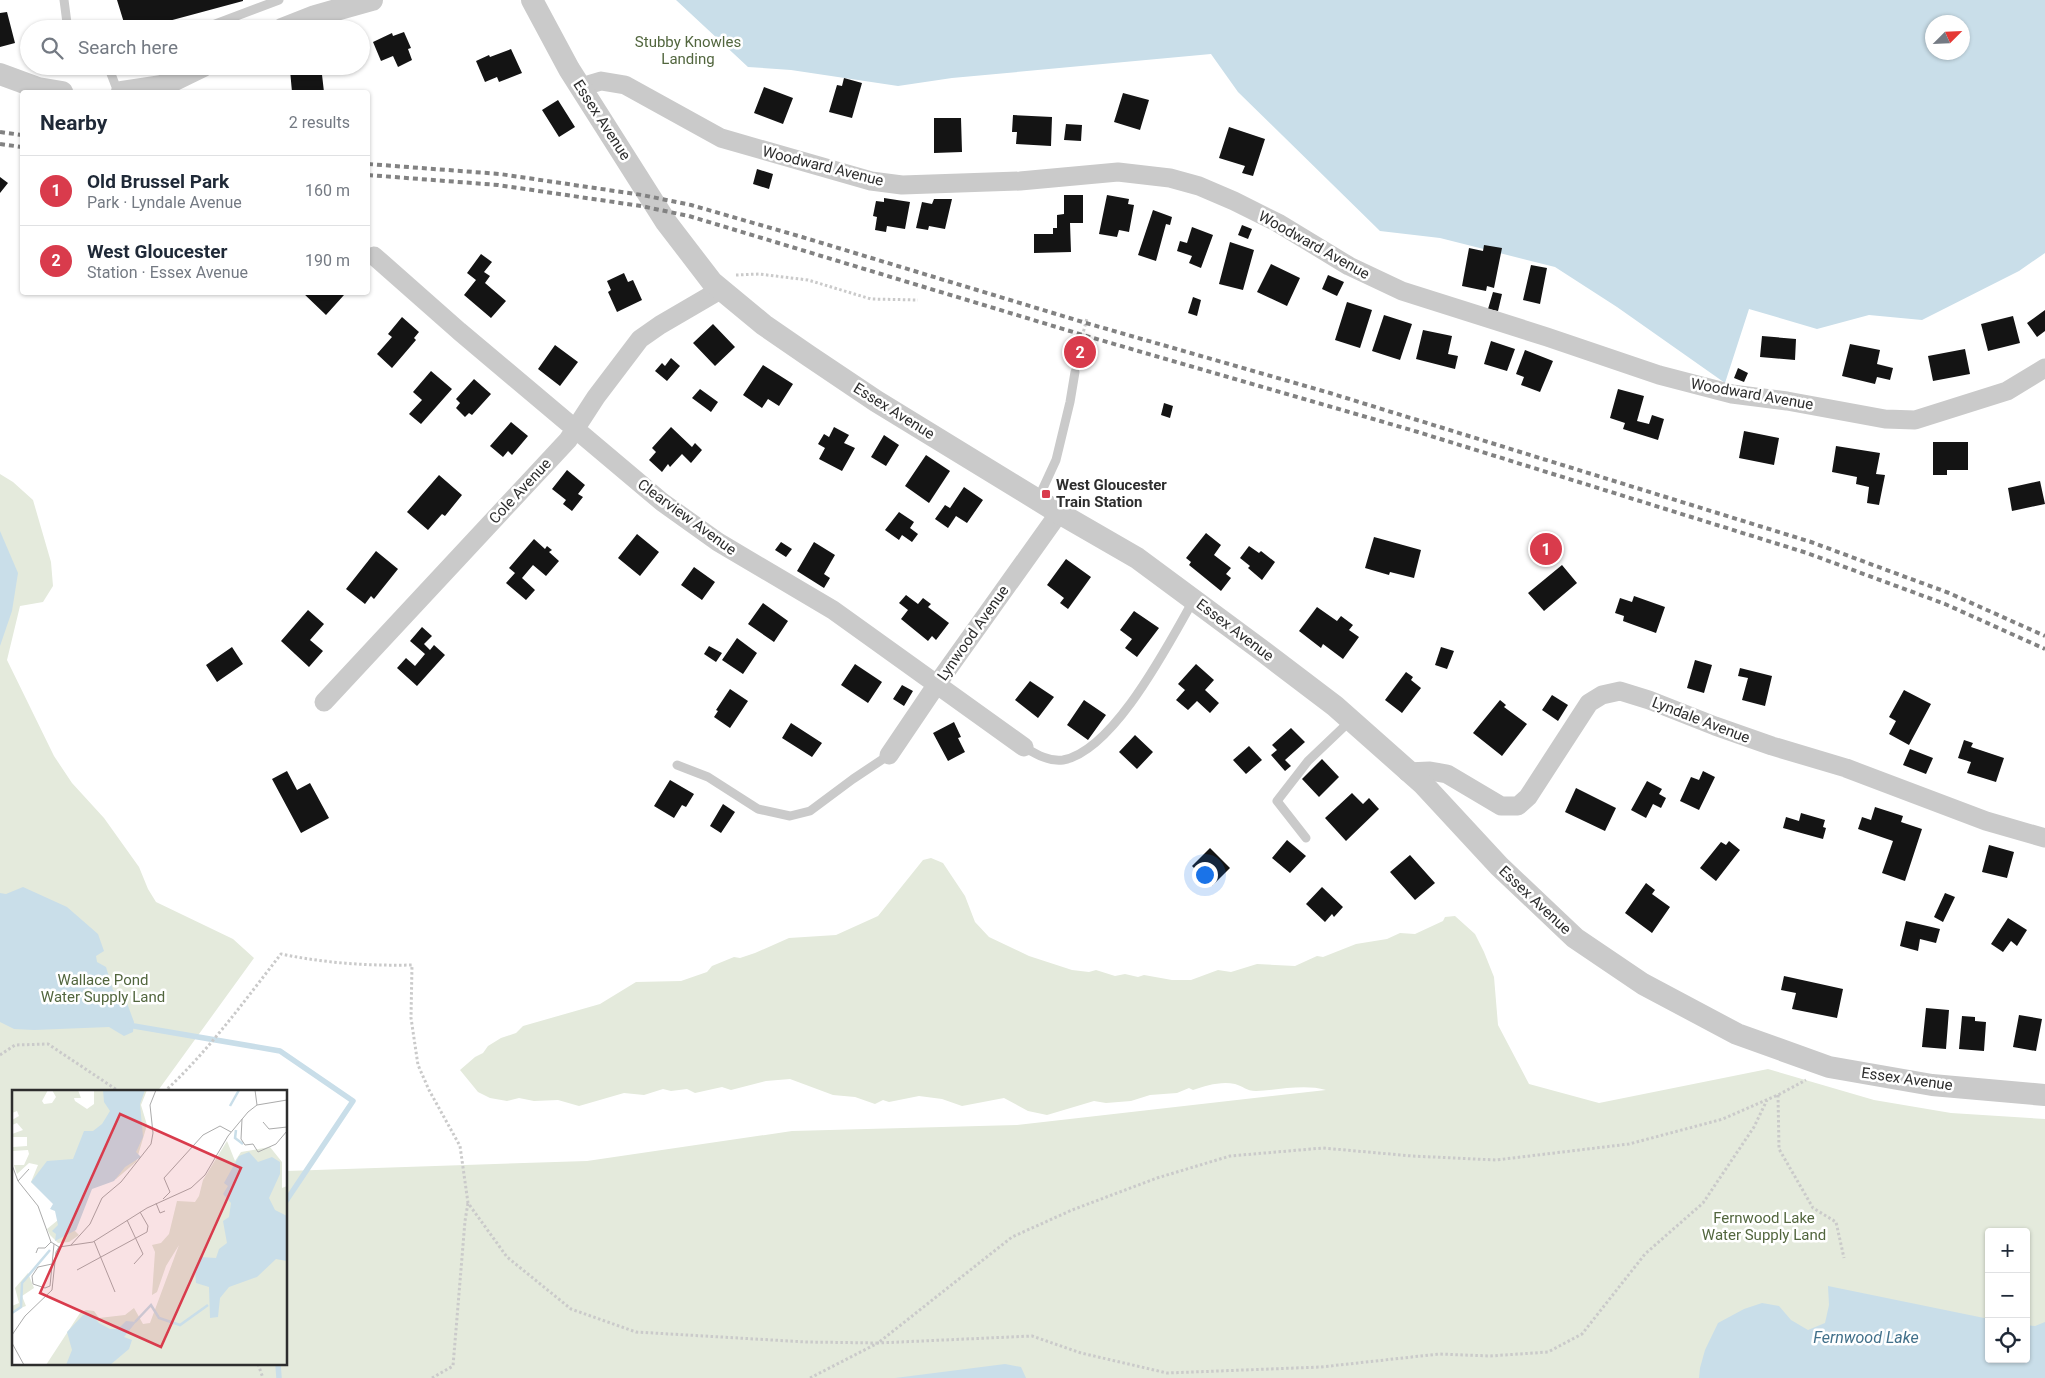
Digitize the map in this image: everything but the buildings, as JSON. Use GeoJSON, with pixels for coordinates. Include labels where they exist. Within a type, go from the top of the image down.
{"type":"FeatureCollection","features":[{"type":"Feature","properties":{"kind":"street"},"geometry":{"type":"LineString","coordinates":[[305,20],[372,0]]}},
{"type":"Feature","properties":{"kind":"street","name":"Essex Avenue"},"geometry":{"type":"LineString","coordinates":[[532,0],[564,61],[666,222],[716,286],[764,325],[876,401],[1059,513],[1137,558],[1264,652],[1350,720],[1423,784],[1499,866],[1575,938],[1643,984],[1737,1034],[1829,1068],[1932,1084],[2045,1095]]}},
{"type":"Feature","properties":{"kind":"street"},"geometry":{"type":"LineString","coordinates":[[0,74],[38,88],[50,90]]}},
{"type":"Feature","properties":{"kind":"street"},"geometry":{"type":"LineString","coordinates":[[134,90],[162,86],[185,75]]}},
{"type":"Feature","properties":{"kind":"street","name":"Woodward Avenue"},"geometry":{"type":"LineString","coordinates":[[581,87],[601,81],[626,85],[721,138],[871,181],[902,185],[1020,181],[1118,172],[1170,178],[1234,201],[1278,223],[1349,266],[1402,291],[1659,375],[1732,394],[1788,401],[1885,419],[1915,420],[2007,391],[2045,368]]}},
{"type":"Feature","properties":{"kind":"street","name":"Clearview Avenue"},"geometry":{"type":"LineString","coordinates":[[374,256],[458,331],[662,502],[718,542],[833,610],[1024,747]]}},
{"type":"Feature","properties":{"kind":"street","name":"Cole Avenue"},"geometry":{"type":"LineString","coordinates":[[324,702],[568,440],[640,339],[716,286]]}},
{"type":"Feature","properties":{"kind":"street","name":"Lynwood Avenue"},"geometry":{"type":"LineString","coordinates":[[889,755],[937,684],[1059,513]]}},
{"type":"Feature","properties":{"kind":"street","name":"Lyndale Avenue"},"geometry":{"type":"LineString","coordinates":[[1408,772],[1430,771],[1448,774],[1501,806],[1518,806],[1528,797],[1589,703],[1602,695],[1620,691],[1772,746],[1846,768],[1986,821],[2045,838]]}},
{"type":"Feature","properties":{"kind":"lane"},"geometry":{"type":"LineString","coordinates":[[64,0],[67,20]]}},
{"type":"Feature","properties":{"kind":"lane"},"geometry":{"type":"LineString","coordinates":[[226,20],[278,0]]}},
{"type":"Feature","properties":{"kind":"lane"},"geometry":{"type":"LineString","coordinates":[[112,75],[119,90]]}},
{"type":"Feature","properties":{"kind":"lane"},"geometry":{"type":"LineString","coordinates":[[1038,499],[1056,460],[1075,372]]}},
{"type":"Feature","properties":{"kind":"lane"},"geometry":{"type":"LineString","coordinates":[[1024,747],[1040,757],[1062,760],[1077,755],[1093,746],[1111,727],[1152,673],[1194,600]]}},
{"type":"Feature","properties":{"kind":"lane"},"geometry":{"type":"LineString","coordinates":[[1306,838],[1277,801],[1308,761],[1350,720]]}},
{"type":"Feature","properties":{"kind":"lane"},"geometry":{"type":"LineString","coordinates":[[676,765],[708,777],[758,809],[790,816],[810,811],[889,755]]}},
{"type":"Feature","properties":{"kind":"path"},"geometry":{"type":"LineString","coordinates":[[716,286],[738,274],[759,274],[808,280],[871,299],[918,300]]}},
{"type":"Feature","properties":{"kind":"path"},"geometry":{"type":"LineString","coordinates":[[1082,341],[1087,318]]}},
{"type":"Feature","properties":{"kind":"path"},"geometry":{"type":"LineString","coordinates":[[166,1090],[175,1082],[281,954],[320,962],[372,966],[412,965],[411,1018],[418,1065],[433,1098],[460,1146],[468,1202],[453,1366],[432,1378]]}},
{"type":"Feature","properties":{"kind":"path"},"geometry":{"type":"LineString","coordinates":[[0,1055],[15,1045],[48,1044],[117,1090]]}},
{"type":"Feature","properties":{"kind":"path"},"geometry":{"type":"LineString","coordinates":[[810,1378],[878,1343],[1012,1237],[1072,1210],[1157,1178],[1230,1156],[1323,1148],[1412,1156],[1496,1160],[1630,1144],[1723,1119],[1778,1095],[1829,1068]]}},
{"type":"Feature","properties":{"kind":"path"},"geometry":{"type":"LineString","coordinates":[[1778,1095],[1779,1148],[1814,1208],[1836,1222],[1844,1258]]}},
{"type":"Feature","properties":{"kind":"path"},"geometry":{"type":"LineString","coordinates":[[468,1202],[507,1257],[571,1309],[636,1332],[806,1342],[878,1343],[1032,1336],[1081,1353],[1167,1373],[1321,1367],[1439,1354],[1490,1356],[1548,1352],[1582,1334],[1645,1254],[1703,1203],[1754,1127],[1767,1100]]}},
{"type":"Feature","properties":{"kind":"path"},"geometry":{"type":"LineString","coordinates":[[259,1366],[263,1378]]}},
{"type":"Feature","properties":{"kind":"green space","name":"Fernwood Lake Water Supply Land"},"geometry":{"type":"Polygon","coordinates":[[[0,474],[13,482],[33,500],[51,562],[53,586],[43,602],[20,606],[7,660],[54,756],[72,783],[104,818],[139,867],[148,889],[156,902],[233,939],[254,958],[158,1090],[12,1090],[12,1366],[288,1366],[288,1171],[587,1161],[792,1131],[1017,1125],[1326,1090],[1300,1087],[1256,1091],[1229,1083],[1193,1090],[1189,1088],[1177,1093],[1150,1095],[1131,1101],[1106,1103],[1094,1101],[1047,1115],[1028,1111],[1004,1098],[962,1106],[942,1099],[919,1096],[889,1102],[883,1100],[875,1104],[855,1097],[833,1095],[790,1079],[766,1081],[731,1090],[722,1087],[695,1093],[687,1089],[671,1091],[663,1089],[644,1095],[624,1093],[579,1106],[558,1100],[534,1101],[519,1098],[507,1101],[490,1098],[478,1092],[460,1070],[475,1057],[483,1053],[488,1046],[501,1038],[516,1033],[523,1026],[600,1004],[636,982],[681,981],[707,972],[712,966],[734,957],[740,958],[755,953],[789,938],[836,935],[878,916],[923,860],[931,858],[943,863],[965,896],[975,922],[989,937],[1029,956],[1072,970],[1089,972],[1096,970],[1115,976],[1125,974],[1138,977],[1144,975],[1172,980],[1191,980],[1218,970],[1231,972],[1257,964],[1295,966],[1317,956],[1323,957],[1356,944],[1387,939],[1400,933],[1415,934],[1443,921],[1445,917],[1455,916],[1475,934],[1484,952],[1494,977],[1498,1025],[1529,1084],[1599,1103],[1768,1069],[1874,1100],[1951,1113],[2045,1119],[2045,1378],[0,1378],[0,474]]]}},
{"type":"Feature","properties":{"kind":"water"},"geometry":{"type":"Polygon","coordinates":[[[676,0],[2045,0],[2045,253],[2019,271],[1922,320],[1869,315],[1817,329],[1749,309],[1725,383],[1617,307],[1555,267],[1440,238],[1380,231],[1238,92],[1211,54],[952,78],[898,86],[791,70],[748,67],[676,0]]]}},
{"type":"Feature","properties":{"kind":"water"},"geometry":{"type":"Polygon","coordinates":[[[0,531],[18,573],[12,611],[0,646],[0,531]]]}},
{"type":"Feature","properties":{"kind":"water"},"geometry":{"type":"Polygon","coordinates":[[[23,887],[67,907],[98,934],[104,951],[96,956],[97,962],[106,967],[113,990],[127,1003],[134,1022],[133,1032],[124,1036],[109,1027],[14,1029],[0,1022],[0,893],[6,894],[23,887]]]}},
{"type":"Feature","properties":{"kind":"water","name":"Fernwood Lake"},"geometry":{"type":"Polygon","coordinates":[[[1828,1286],[1985,1318],[1985,1363],[2030,1363],[2030,1325],[2035,1326],[2045,1322],[2045,1378],[1699,1378],[1705,1350],[1718,1323],[1744,1309],[1762,1303],[1779,1306],[1791,1320],[1808,1330],[1825,1323],[1829,1305],[1828,1286]]]}},
{"type":"Feature","properties":{"kind":"water"},"geometry":{"type":"Polygon","coordinates":[[[1005,1364],[1021,1367],[1026,1378],[895,1378],[1005,1364]]]}},
{"type":"Feature","properties":{"kind":"waterway"},"geometry":{"type":"LineString","coordinates":[[128,1025],[280,1051],[353,1101],[288,1198]]}},
{"type":"Feature","properties":{"kind":"waterway"},"geometry":{"type":"LineString","coordinates":[[278,1366],[279,1378]]}},
{"type":"Feature","properties":{"kind":"railway"},"geometry":{"type":"LineString","coordinates":[[0,132],[20,135]]}},
{"type":"Feature","properties":{"kind":"railway"},"geometry":{"type":"LineString","coordinates":[[0,144],[20,147]]}},
{"type":"Feature","properties":{"kind":"railway"},"geometry":{"type":"LineString","coordinates":[[370,164],[500,174],[642,195],[691,205],[1086,323],[1330,393],[1811,542],[1949,593],[2045,636]]}},
{"type":"Feature","properties":{"kind":"railway"},"geometry":{"type":"LineString","coordinates":[[370,175],[498,185],[641,206],[689,216],[1083,335],[1418,432],[1807,553],[1945,604],[2045,649]]}},
{"type":"Feature","properties":{"kind":"place","name":"West Gloucester"},"geometry":{"type":"Point","coordinates":[1080,352]}},
{"type":"Feature","properties":{"kind":"place","name":"West Gloucester Train Station"},"geometry":{"type":"Point","coordinates":[1046,494]}},
{"type":"Feature","properties":{"kind":"place","name":"Old Brussel Park"},"geometry":{"type":"Point","coordinates":[1546,549]}},
{"type":"Feature","properties":{"kind":"park label","name":"Stubby Knowles Landing"},"geometry":{"type":"Point","coordinates":[688,50]}},
{"type":"Feature","properties":{"kind":"park label","name":"Wallace Pond Water Supply Land"},"geometry":{"type":"Point","coordinates":[103,988]}}]}
